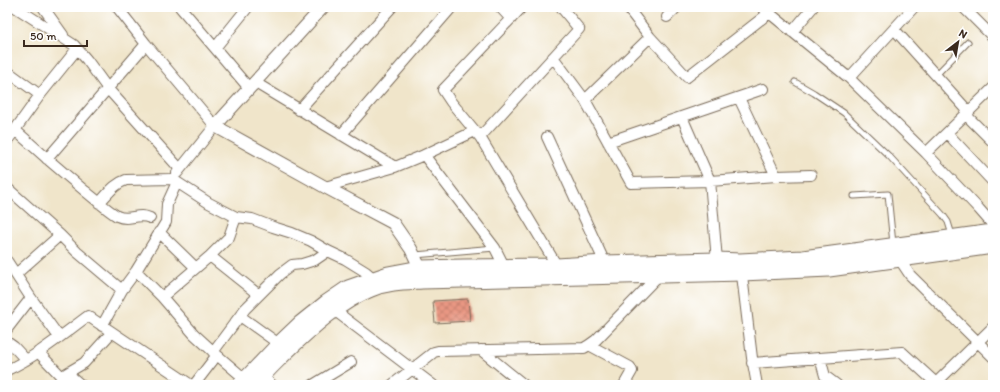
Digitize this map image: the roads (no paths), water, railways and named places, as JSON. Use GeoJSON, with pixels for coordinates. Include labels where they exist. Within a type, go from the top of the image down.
{"type":"FeatureCollection","features":[{"type":"Feature","properties":{"kind":"main road"},"geometry":{"type":"LineString","coordinates":[[896,253],[952,238],[993,232]]}},
{"type":"Feature","properties":{"kind":"main road"},"geometry":{"type":"LineString","coordinates":[[255,382],[279,344],[301,323],[330,307],[371,289],[400,282],[419,268],[580,271],[658,275],[741,267],[803,258],[993,246]]}},
{"type":"Feature","properties":{"kind":"main road"},"geometry":{"type":"LineString","coordinates":[[255,382],[305,334],[348,288],[388,274],[419,268],[504,266],[558,266],[580,271],[605,263],[717,260],[741,267]]}},
{"type":"Feature","properties":{"kind":"street"},"geometry":{"type":"LineString","coordinates":[[16,7],[77,49],[108,88],[180,169]]}},
{"type":"Feature","properties":{"kind":"street"},"geometry":{"type":"LineString","coordinates":[[43,7],[67,41]]}},
{"type":"Feature","properties":{"kind":"street"},"geometry":{"type":"LineString","coordinates":[[117,7],[215,126],[393,223],[411,249],[419,268]]}},
{"type":"Feature","properties":{"kind":"street"},"geometry":{"type":"LineString","coordinates":[[215,48],[248,7]]}},
{"type":"Feature","properties":{"kind":"street"},"geometry":{"type":"LineString","coordinates":[[102,326],[122,290],[136,271],[166,222],[166,208],[180,169],[251,85],[323,7]]}},
{"type":"Feature","properties":{"kind":"street"},"geometry":{"type":"LineString","coordinates":[[299,110],[392,7]]}},
{"type":"Feature","properties":{"kind":"street"},"geometry":{"type":"LineString","coordinates":[[341,135],[452,7]]}},
{"type":"Feature","properties":{"kind":"street"},"geometry":{"type":"LineString","coordinates":[[500,7],[510,19]]}},
{"type":"Feature","properties":{"kind":"street"},"geometry":{"type":"LineString","coordinates":[[522,7],[443,90],[451,102],[478,134],[558,266]]}},
{"type":"Feature","properties":{"kind":"street"},"geometry":{"type":"LineString","coordinates":[[325,187],[395,167],[478,134],[579,28],[561,7]]}},
{"type":"Feature","properties":{"kind":"street"},"geometry":{"type":"LineString","coordinates":[[627,7],[650,37],[687,76],[768,9],[792,32],[849,78],[926,153],[993,226]]}},
{"type":"Feature","properties":{"kind":"street"},"geometry":{"type":"LineString","coordinates":[[667,17],[677,7]]}},
{"type":"Feature","properties":{"kind":"street"},"geometry":{"type":"LineString","coordinates":[[792,32],[813,7]]}},
{"type":"Feature","properties":{"kind":"street"},"geometry":{"type":"LineString","coordinates":[[849,78],[914,7]]}},
{"type":"Feature","properties":{"kind":"street"},"geometry":{"type":"LineString","coordinates":[[963,7],[993,37]]}},
{"type":"Feature","properties":{"kind":"street"},"geometry":{"type":"LineString","coordinates":[[182,8],[215,48],[251,85],[299,110],[395,167]]}},
{"type":"Feature","properties":{"kind":"street"},"geometry":{"type":"LineString","coordinates":[[894,29],[936,75],[993,142]]}},
{"type":"Feature","properties":{"kind":"street"},"geometry":{"type":"LineString","coordinates":[[585,100],[650,37]]}},
{"type":"Feature","properties":{"kind":"street"},"geometry":{"type":"LineString","coordinates":[[48,159],[146,44]]}},
{"type":"Feature","properties":{"kind":"street"},"geometry":{"type":"LineString","coordinates":[[7,141],[40,95],[77,49]]}},
{"type":"Feature","properties":{"kind":"street"},"geometry":{"type":"LineString","coordinates":[[553,57],[585,100],[630,183],[710,181],[811,175]]}},
{"type":"Feature","properties":{"kind":"street"},"geometry":{"type":"LineString","coordinates":[[7,71],[40,95]]}},
{"type":"Feature","properties":{"kind":"street"},"geometry":{"type":"LineString","coordinates":[[608,142],[763,89]]}},
{"type":"Feature","properties":{"kind":"street"},"geometry":{"type":"LineString","coordinates":[[926,153],[967,113],[991,95]]}},
{"type":"Feature","properties":{"kind":"street"},"geometry":{"type":"LineString","coordinates":[[739,98],[776,176]]}},
{"type":"Feature","properties":{"kind":"street"},"geometry":{"type":"LineString","coordinates":[[682,117],[710,181],[717,260]]}},
{"type":"Feature","properties":{"kind":"street"},"geometry":{"type":"LineString","coordinates":[[15,130],[99,203],[116,215],[123,218],[130,218],[140,215],[150,218]]}},
{"type":"Feature","properties":{"kind":"street"},"geometry":{"type":"LineString","coordinates":[[947,133],[993,182]]}},
{"type":"Feature","properties":{"kind":"street"},"geometry":{"type":"LineString","coordinates":[[547,137],[605,263]]}},
{"type":"Feature","properties":{"kind":"street"},"geometry":{"type":"LineString","coordinates":[[424,155],[495,248],[504,266]]}},
{"type":"Feature","properties":{"kind":"street"},"geometry":{"type":"LineString","coordinates":[[99,203],[114,186],[126,180],[175,180],[209,203],[236,217],[252,219],[311,241],[356,265],[374,279]]}},
{"type":"Feature","properties":{"kind":"street"},"geometry":{"type":"LineString","coordinates":[[7,188],[77,252],[122,290]]}},
{"type":"Feature","properties":{"kind":"street"},"geometry":{"type":"LineString","coordinates":[[162,297],[210,256],[229,237],[236,217]]}},
{"type":"Feature","properties":{"kind":"street"},"geometry":{"type":"LineString","coordinates":[[159,232],[196,268]]}},
{"type":"Feature","properties":{"kind":"street"},"geometry":{"type":"LineString","coordinates":[[16,274],[60,235]]}},
{"type":"Feature","properties":{"kind":"street"},"geometry":{"type":"LineString","coordinates":[[7,370],[38,352],[88,316],[186,384],[215,354],[245,309],[280,274],[292,265],[315,260],[328,251]]}},
{"type":"Feature","properties":{"kind":"street"},"geometry":{"type":"LineString","coordinates":[[896,253],[910,275],[993,357]]}},
{"type":"Feature","properties":{"kind":"street"},"geometry":{"type":"LineString","coordinates":[[210,256],[259,295]]}},
{"type":"Feature","properties":{"kind":"street"},"geometry":{"type":"LineString","coordinates":[[7,261],[59,337]]}},
{"type":"Feature","properties":{"kind":"street"},"geometry":{"type":"LineString","coordinates":[[741,267],[752,363],[757,385]]}},
{"type":"Feature","properties":{"kind":"street"},"geometry":{"type":"LineString","coordinates":[[136,271],[162,297],[194,334],[215,354],[255,382]]}},
{"type":"Feature","properties":{"kind":"street"},"geometry":{"type":"LineString","coordinates":[[392,385],[436,351],[584,348],[590,345],[658,275]]}},
{"type":"Feature","properties":{"kind":"street"},"geometry":{"type":"LineString","coordinates":[[7,329],[31,298]]}},
{"type":"Feature","properties":{"kind":"street"},"geometry":{"type":"LineString","coordinates":[[330,307],[433,385]]}},
{"type":"Feature","properties":{"kind":"street"},"geometry":{"type":"LineString","coordinates":[[240,316],[279,344]]}},
{"type":"Feature","properties":{"kind":"street"},"geometry":{"type":"LineString","coordinates":[[752,363],[902,352],[937,384],[993,327]]}},
{"type":"Feature","properties":{"kind":"street"},"geometry":{"type":"LineString","coordinates":[[63,379],[84,363],[112,332]]}},
{"type":"Feature","properties":{"kind":"street"},"geometry":{"type":"LineString","coordinates":[[7,342],[26,360]]}},
{"type":"Feature","properties":{"kind":"street"},"geometry":{"type":"LineString","coordinates":[[590,345],[630,367],[632,372],[624,385]]}},
{"type":"Feature","properties":{"kind":"street"},"geometry":{"type":"LineString","coordinates":[[481,350],[524,385]]}},
{"type":"Feature","properties":{"kind":"street"},"geometry":{"type":"LineString","coordinates":[[38,352],[63,379],[81,385]]}},
{"type":"Feature","properties":{"kind":"street"},"geometry":{"type":"LineString","coordinates":[[820,358],[825,376],[837,385]]}},
{"type":"Feature","properties":{"kind":"street"},"geometry":{"type":"LineString","coordinates":[[312,385],[351,362]]}},
{"type":"Feature","properties":{"kind":"lane"},"geometry":{"type":"LineString","coordinates":[[936,75],[968,42]]}},
{"type":"Feature","properties":{"kind":"lane"},"geometry":{"type":"LineString","coordinates":[[795,82],[841,110],[890,157],[943,215],[951,229],[952,238]]}},
{"type":"Feature","properties":{"kind":"lane"},"geometry":{"type":"LineString","coordinates":[[854,196],[888,194],[896,253]]}},
{"type":"Feature","properties":{"kind":"lane"},"geometry":{"type":"LineString","coordinates":[[419,268],[495,248]]}}]}
